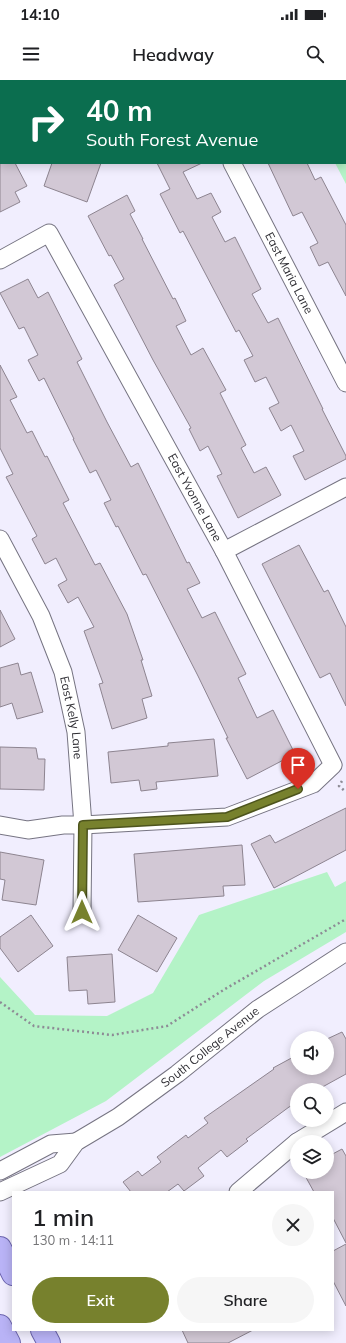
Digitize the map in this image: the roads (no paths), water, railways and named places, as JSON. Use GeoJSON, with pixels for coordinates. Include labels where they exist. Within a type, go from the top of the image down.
{"type":"FeatureCollection","features":[{"type":"Feature","properties":{"kind":"main road"},"geometry":{"type":"LineString","coordinates":[[0,1248],[12,1272]]}},
{"type":"Feature","properties":{"kind":"main road"},"geometry":{"type":"LineString","coordinates":[[0,1326],[9,1343]]}},
{"type":"Feature","properties":{"kind":"main road"},"geometry":{"type":"LineString","coordinates":[[43,1331],[49,1343]]}},
{"type":"Feature","properties":{"kind":"street","name":"East Maria Lane"},"geometry":{"type":"LineString","coordinates":[[233,164],[346,383]]}},
{"type":"Feature","properties":{"kind":"street","name":"East Yvonne Lane"},"geometry":{"type":"LineString","coordinates":[[0,260],[49,233],[224,551],[333,765],[313,784],[227,817],[83,825]]}},
{"type":"Feature","properties":{"kind":"street"},"geometry":{"type":"LineString","coordinates":[[224,551],[346,487]]}},
{"type":"Feature","properties":{"kind":"street","name":"East Kelly Lane"},"geometry":{"type":"LineString","coordinates":[[0,539],[41,616],[63,672],[76,732],[83,825],[82,912]]}},
{"type":"Feature","properties":{"kind":"street"},"geometry":{"type":"LineString","coordinates":[[0,825],[28,830],[63,825],[83,825]]}},
{"type":"Feature","properties":{"kind":"street","name":"South College Avenue"},"geometry":{"type":"LineString","coordinates":[[0,1192],[60,1164],[76,1142],[118,1117],[177,1074],[258,1010],[346,952]]}},
{"type":"Feature","properties":{"kind":"street"},"geometry":{"type":"LineString","coordinates":[[308,1135],[346,1112]]}},
{"type":"Feature","properties":{"kind":"street","name":"South College Avenue"},"geometry":{"type":"LineString","coordinates":[[0,1171],[51,1144],[76,1142]]}},
{"type":"Feature","properties":{"kind":"street"},"geometry":{"type":"LineString","coordinates":[[239,1191],[290,1148]]}}]}
